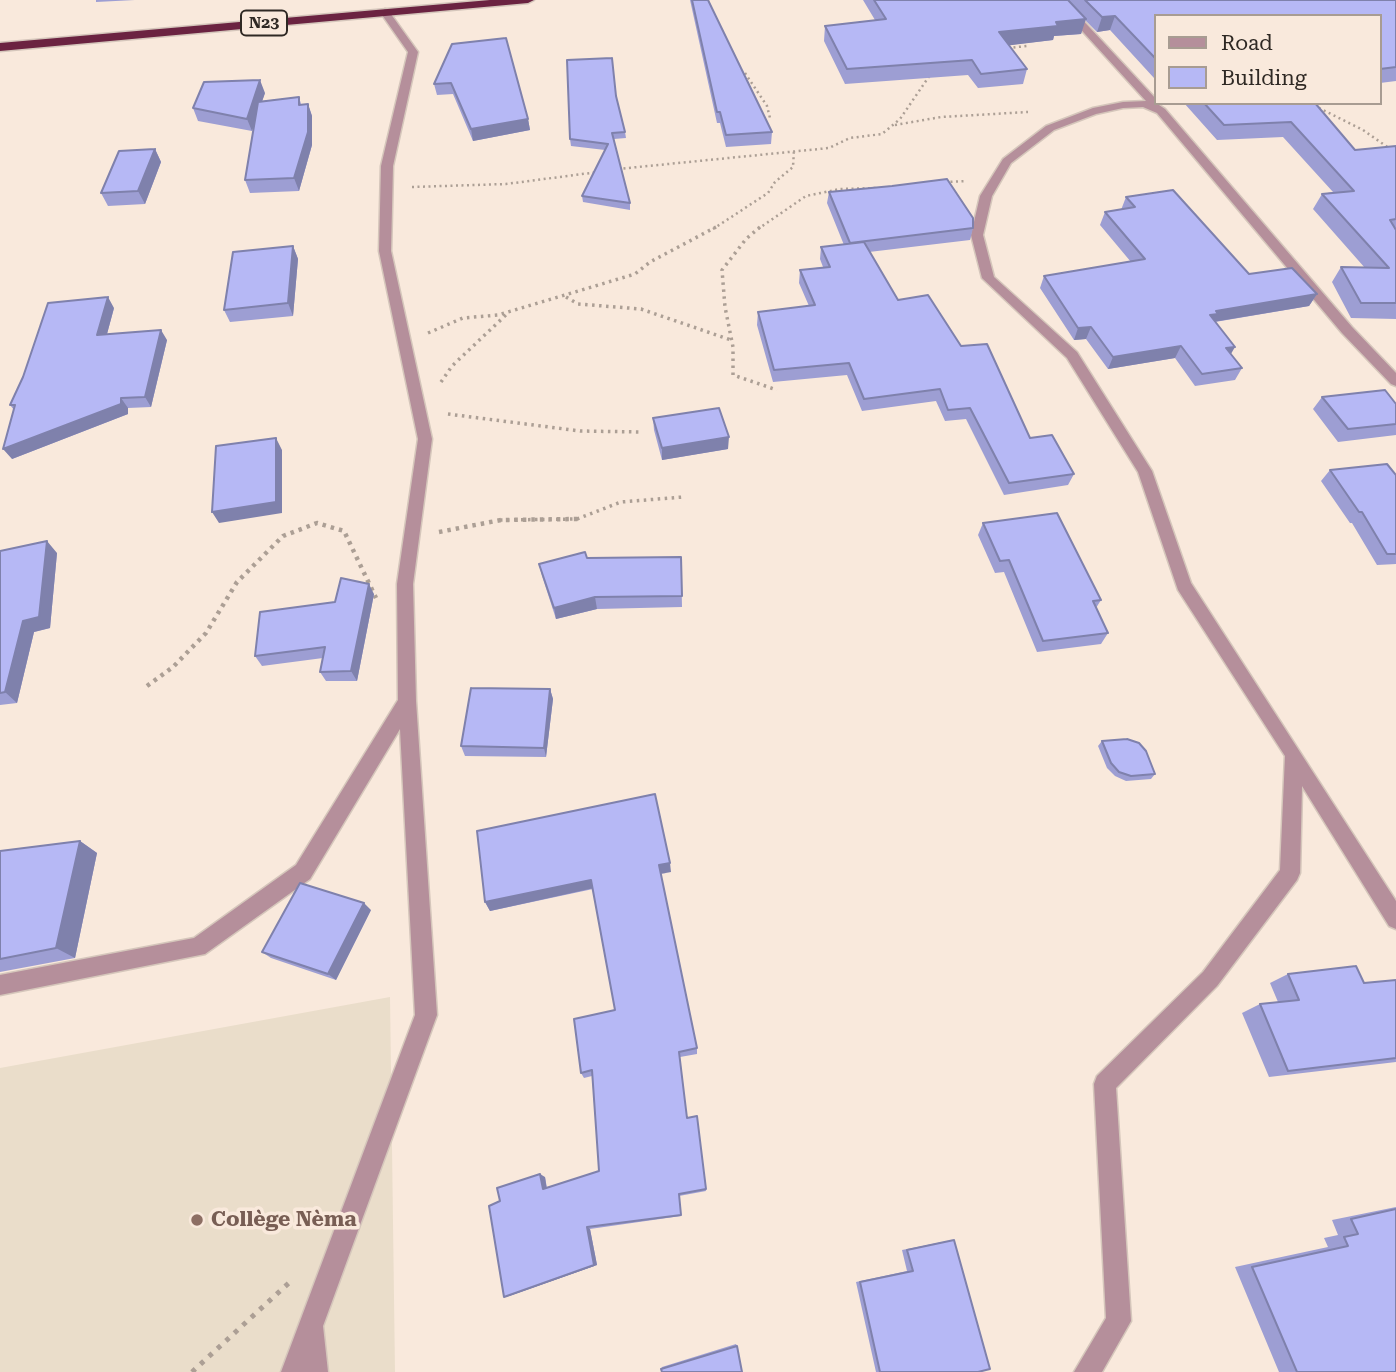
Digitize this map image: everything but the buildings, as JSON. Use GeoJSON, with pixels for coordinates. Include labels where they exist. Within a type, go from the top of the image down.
{"type":"FeatureCollection","features":[{"type":"Feature","properties":{"kind":"highway","name":"N23"},"geometry":{"type":"LineString","coordinates":[[0,47],[528,0]]}},
{"type":"Feature","properties":{"kind":"street"},"geometry":{"type":"LineString","coordinates":[[1059,0],[1154,103]]}},
{"type":"Feature","properties":{"kind":"street"},"geometry":{"type":"LineString","coordinates":[[294,1372],[426,1015],[405,634],[405,583],[425,439],[385,251],[387,166],[413,51],[385,12]]}},
{"type":"Feature","properties":{"kind":"street"},"geometry":{"type":"LineString","coordinates":[[1161,111],[1144,104],[1093,111],[1050,128],[1007,161],[986,196],[977,235],[988,278],[1072,355],[1145,471],[1184,584],[1396,919]]}},
{"type":"Feature","properties":{"kind":"street"},"geometry":{"type":"LineString","coordinates":[[1155,105],[1347,330],[1396,381]]}},
{"type":"Feature","properties":{"kind":"street"},"geometry":{"type":"LineString","coordinates":[[0,985],[198,947],[303,872],[407,701]]}},
{"type":"Feature","properties":{"kind":"street"},"geometry":{"type":"LineString","coordinates":[[1087,1372],[1119,1321],[1105,1084],[1210,979],[1290,873],[1294,755]]}},
{"type":"Feature","properties":{"kind":"street"},"geometry":{"type":"LineString","coordinates":[[311,1326],[315,1372]]}},
{"type":"Feature","properties":{"kind":"path"},"geometry":{"type":"LineString","coordinates":[[1001,48],[1027,46]]}},
{"type":"Feature","properties":{"kind":"path"},"geometry":{"type":"LineString","coordinates":[[614,169],[829,148],[850,138],[882,134],[894,125],[932,72]]}},
{"type":"Feature","properties":{"kind":"path"},"geometry":{"type":"LineString","coordinates":[[746,73],[767,106],[770,118]]}},
{"type":"Feature","properties":{"kind":"path"},"geometry":{"type":"LineString","coordinates":[[1314,105],[1363,131],[1396,153]]}},
{"type":"Feature","properties":{"kind":"path"},"geometry":{"type":"LineString","coordinates":[[894,125],[941,117],[1030,112]]}},
{"type":"Feature","properties":{"kind":"path"},"geometry":{"type":"LineString","coordinates":[[405,342],[463,318],[508,313],[635,274],[650,262],[714,228],[768,193],[775,182],[793,167],[794,150]]}},
{"type":"Feature","properties":{"kind":"path"},"geometry":{"type":"LineString","coordinates":[[387,187],[506,184],[600,172]]}},
{"type":"Feature","properties":{"kind":"path"},"geometry":{"type":"LineString","coordinates":[[933,183],[958,180],[992,186]]}},
{"type":"Feature","properties":{"kind":"path"},"geometry":{"type":"LineString","coordinates":[[777,390],[733,375],[732,340],[722,270],[746,239],[763,224],[806,196],[841,189],[879,187]]}},
{"type":"Feature","properties":{"kind":"path"},"geometry":{"type":"LineString","coordinates":[[565,296],[578,304],[641,309],[732,340]]}},
{"type":"Feature","properties":{"kind":"path"},"geometry":{"type":"LineString","coordinates":[[508,313],[452,366],[419,411],[555,428],[641,432]]}},
{"type":"Feature","properties":{"kind":"path"},"geometry":{"type":"LineString","coordinates":[[411,537],[501,520],[577,519],[621,502],[682,497]]}},
{"type":"Feature","properties":{"kind":"path"},"geometry":{"type":"LineString","coordinates":[[147,686],[173,667],[206,633],[237,582],[260,556],[283,536],[317,523],[344,531],[386,615],[405,634]]}},
{"type":"Feature","properties":{"kind":"path"},"geometry":{"type":"LineString","coordinates":[[192,1372],[295,1277]]}},
{"type":"Feature","properties":{"kind":"shaded area","name":"Collège Nèma"},"geometry":{"type":"Polygon","coordinates":[[[390,997],[395,1372],[0,1372],[0,1068],[390,997]]]}},
{"type":"Feature","properties":{"kind":"place","name":"Collège Nèma"},"geometry":{"type":"Point","coordinates":[197,1220]}}]}
